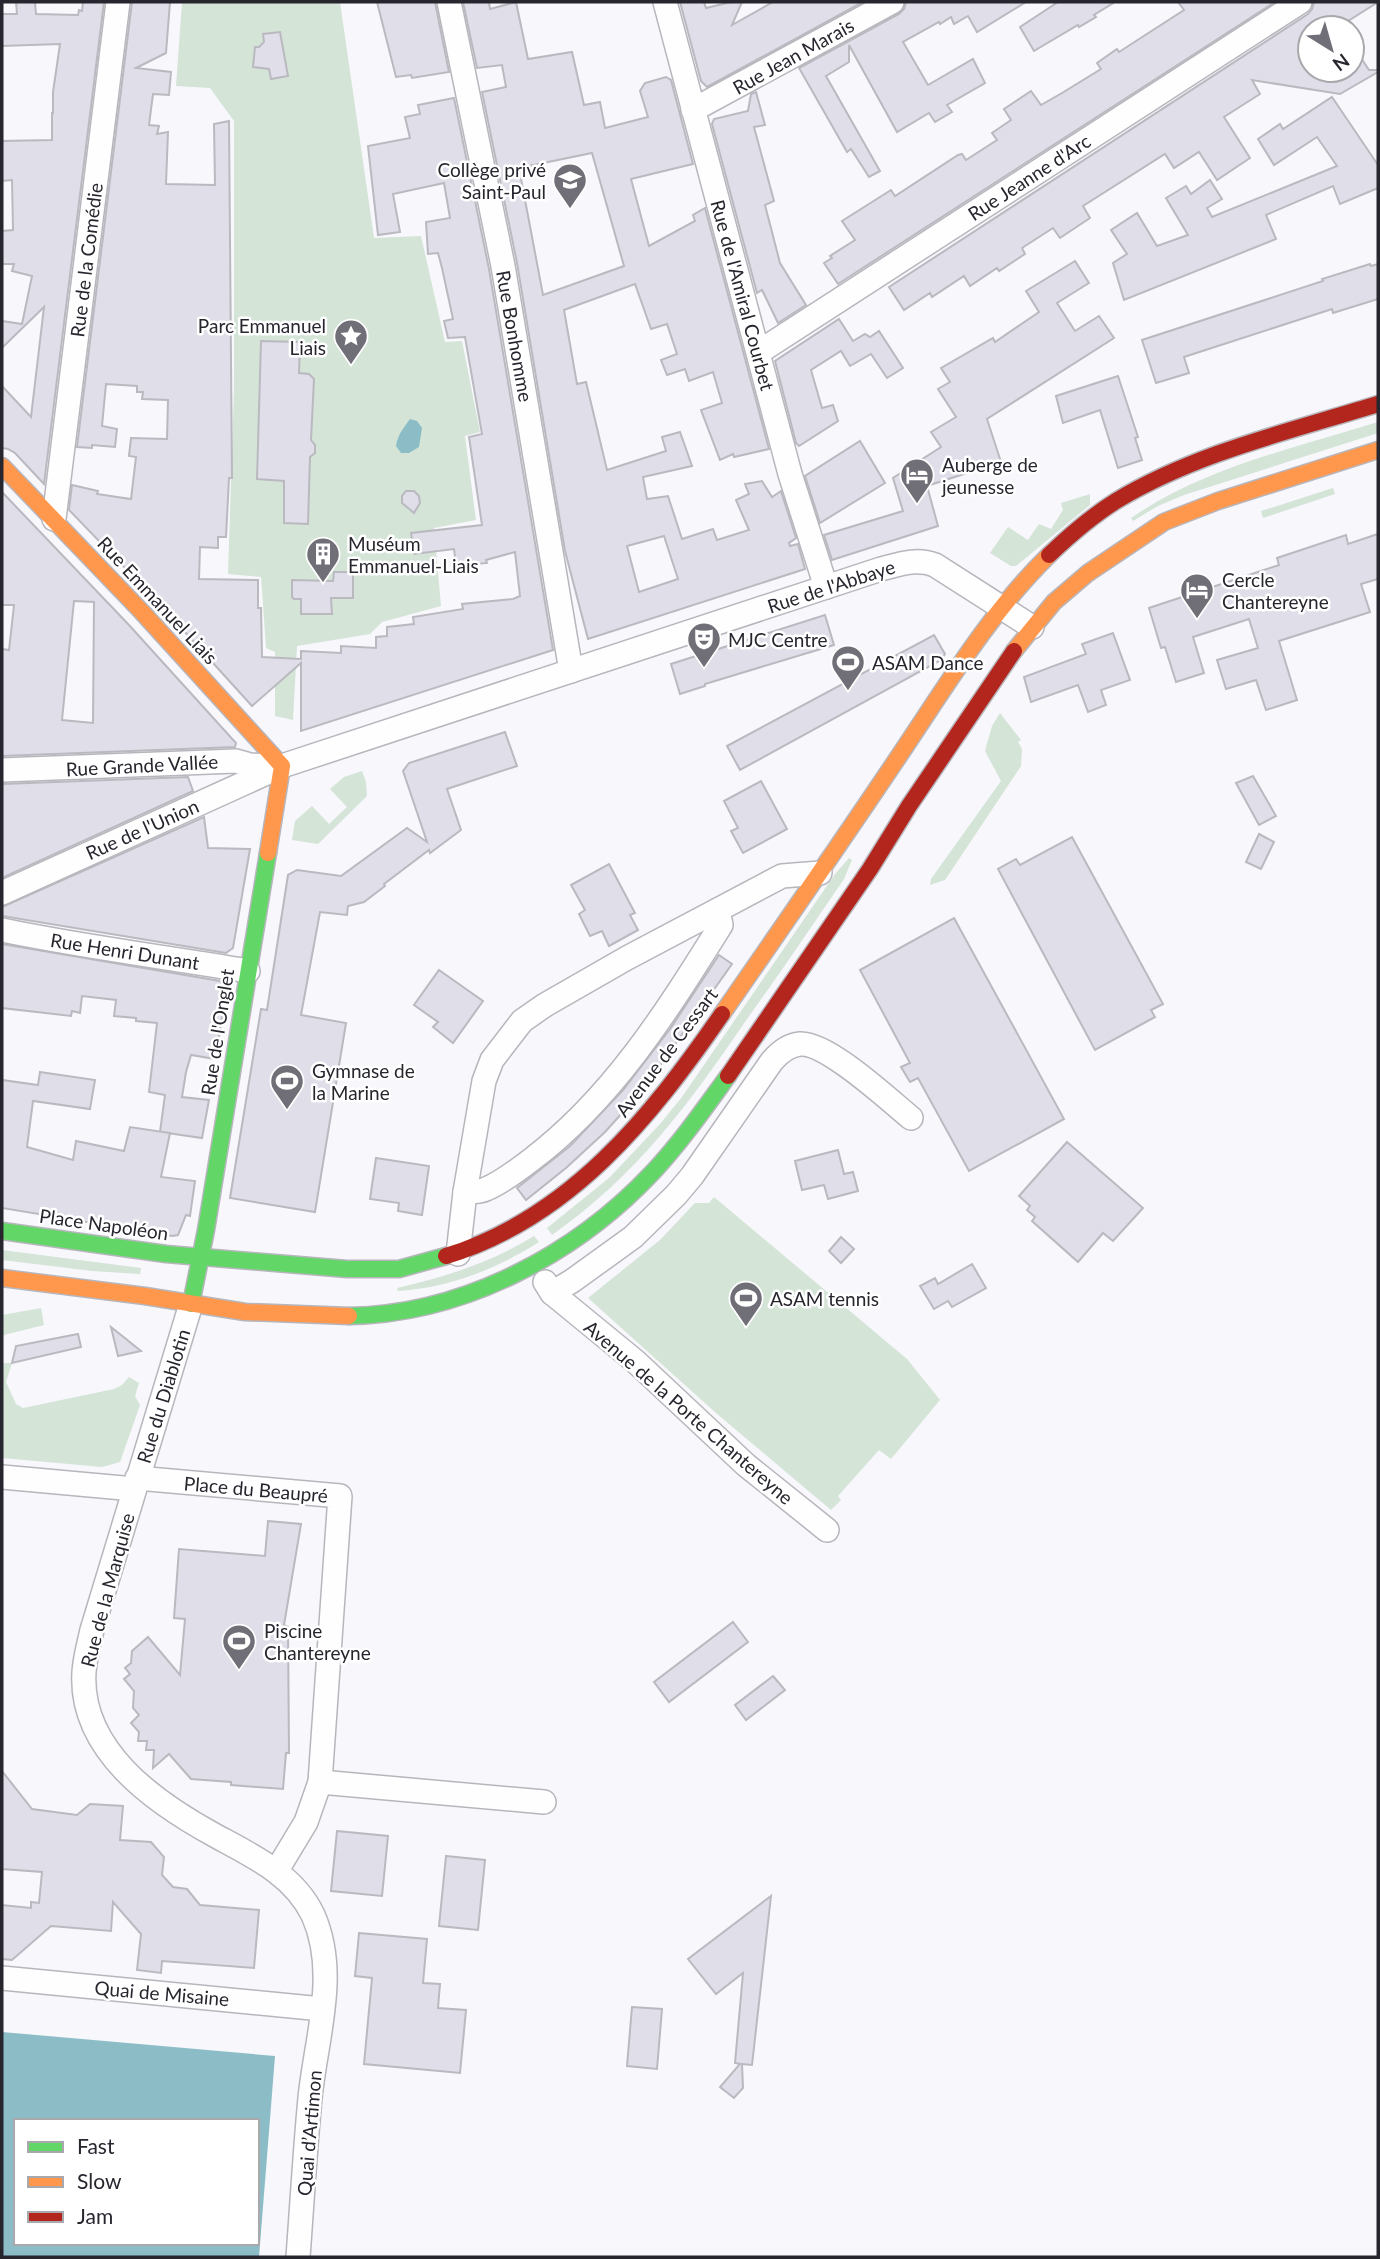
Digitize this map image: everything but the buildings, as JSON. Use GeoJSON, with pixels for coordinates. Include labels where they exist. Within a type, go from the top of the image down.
{"type":"FeatureCollection","features":[{"type":"Feature","properties":{"kind":"main road"},"geometry":{"type":"LineString","coordinates":[[1000,605],[1076,532],[1131,492],[1207,460],[1378,404]]}},
{"type":"Feature","properties":{"kind":"main road"},"geometry":{"type":"LineString","coordinates":[[2,1278],[245,1312],[352,1316],[392,1312],[468,1294],[578,1237],[611,1212],[653,1173],[695,1124],[870,869],[1000,669],[1054,602],[1088,573],[1164,522],[1218,501],[1378,450]]}},
{"type":"Feature","properties":{"kind":"main road","name":"Rue Emmanuel Liais"},"geometry":{"type":"LineString","coordinates":[[2,466],[142,612],[282,766]]}},
{"type":"Feature","properties":{"kind":"main road","name":"Avenue de Cessart"},"geometry":{"type":"LineString","coordinates":[[201,1257],[373,1269],[411,1267],[492,1241],[533,1219],[584,1180],[632,1134],[686,1064],[820,873],[1000,605]]}},
{"type":"Feature","properties":{"kind":"main road","name":"Rue de l'Onglet"},"geometry":{"type":"LineString","coordinates":[[191,1304],[282,766]]}},
{"type":"Feature","properties":{"kind":"main road","name":"Place Napoléon"},"geometry":{"type":"LineString","coordinates":[[2,1231],[201,1257]]}},
{"type":"Feature","properties":{"kind":"street","name":"Rue de la Comédie"},"geometry":{"type":"LineString","coordinates":[[54,519],[118,2]]}},
{"type":"Feature","properties":{"kind":"street","name":"Rue Bonhomme"},"geometry":{"type":"LineString","coordinates":[[449,2],[503,266],[571,671]]}},
{"type":"Feature","properties":{"kind":"street","name":"Rue de l'Amiral Courbet"},"geometry":{"type":"LineString","coordinates":[[665,2],[790,474],[826,587]]}},
{"type":"Feature","properties":{"kind":"street","name":"Rue Jean Marais"},"geometry":{"type":"LineString","coordinates":[[693,110],[892,2]]}},
{"type":"Feature","properties":{"kind":"street","name":"Rue Jeanne d'Arc"},"geometry":{"type":"LineString","coordinates":[[759,352],[1300,2]]}},
{"type":"Feature","properties":{"kind":"street","name":"Rue de l'Abbaye"},"geometry":{"type":"LineString","coordinates":[[282,766],[908,562],[924,561],[935,565],[1032,627]]}},
{"type":"Feature","properties":{"kind":"street","name":"Rue Grande Vallée"},"geometry":{"type":"LineString","coordinates":[[2,770],[236,761],[250,765],[282,766]]}},
{"type":"Feature","properties":{"kind":"street","name":"Rue de l'Union"},"geometry":{"type":"LineString","coordinates":[[2,893],[282,766]]}},
{"type":"Feature","properties":{"kind":"street"},"geometry":{"type":"LineString","coordinates":[[458,1254],[465,1192],[484,1081],[492,1060],[522,1021],[615,965],[782,876],[820,873]]}},
{"type":"Feature","properties":{"kind":"street"},"geometry":{"type":"LineString","coordinates":[[465,1192],[485,1190],[520,1168],[550,1146],[588,1110],[655,1028],[722,925],[718,910]]}},
{"type":"Feature","properties":{"kind":"street","name":"Rue Henri Dunant"},"geometry":{"type":"LineString","coordinates":[[2,930],[66,943],[248,971]]}},
{"type":"Feature","properties":{"kind":"street"},"geometry":{"type":"LineString","coordinates":[[552,1293],[633,1237],[677,1195],[772,1061],[789,1047],[799,1044],[812,1045],[829,1052],[911,1118]]}},
{"type":"Feature","properties":{"kind":"street","name":"Avenue de la Porte Chantereyne"},"geometry":{"type":"LineString","coordinates":[[532,1260],[552,1293],[635,1361],[746,1465],[827,1530]]}},
{"type":"Feature","properties":{"kind":"street","name":"Rue du Diablotin"},"geometry":{"type":"LineString","coordinates":[[136,1483],[191,1304]]}},
{"type":"Feature","properties":{"kind":"street","name":"Rue de la Marquise"},"geometry":{"type":"LineString","coordinates":[[2,1476],[136,1483],[92,1630],[85,1663],[86,1696],[96,1731],[114,1759],[147,1790],[203,1829],[277,1870],[302,1897],[320,1933],[326,1968],[322,2009]]}},
{"type":"Feature","properties":{"kind":"street","name":"Place du Beaupré"},"geometry":{"type":"LineString","coordinates":[[136,1483],[340,1496],[320,1782]]}},
{"type":"Feature","properties":{"kind":"street"},"geometry":{"type":"LineString","coordinates":[[277,1870],[306,1822],[320,1782],[544,1802]]}},
{"type":"Feature","properties":{"kind":"street","name":"Quai de Misaine"},"geometry":{"type":"LineString","coordinates":[[2,1978],[322,2009]]}},
{"type":"Feature","properties":{"kind":"street","name":"Quai d’Artimon"},"geometry":{"type":"LineString","coordinates":[[298,2257],[310,2097],[322,2009]]}},
{"type":"Feature","properties":{"kind":"green space","name":"Parc Emmanuel Liais"},"geometry":{"type":"Polygon","coordinates":[[[182,2],[340,2],[374,238],[421,236],[445,342],[462,341],[480,432],[465,436],[476,520],[434,528],[441,606],[382,622],[370,634],[297,646],[293,720],[275,716],[275,652],[266,648],[261,577],[228,574],[234,389],[234,121],[210,88],[176,86],[182,2]]]}},
{"type":"Feature","properties":{"kind":"green space"},"geometry":{"type":"Polygon","coordinates":[[[1378,422],[1378,433],[1184,495],[1133,521],[1131,518],[1188,486],[1219,473],[1378,422]]]}},
{"type":"Feature","properties":{"kind":"green space"},"geometry":{"type":"Polygon","coordinates":[[[1333,488],[1335,494],[1263,518],[1261,511],[1333,488]]]}},
{"type":"Feature","properties":{"kind":"green space"},"geometry":{"type":"Polygon","coordinates":[[[1090,494],[1090,505],[1016,566],[1011,566],[990,553],[1008,527],[1028,540],[1039,524],[1051,529],[1063,510],[1061,503],[1090,494]]]}},
{"type":"Feature","properties":{"kind":"green space"},"geometry":{"type":"Polygon","coordinates":[[[1000,713],[1021,740],[1018,742],[1022,749],[1021,766],[945,880],[930,885],[931,879],[1001,781],[985,751],[992,726],[1000,713]]]}},
{"type":"Feature","properties":{"kind":"green space"},"geometry":{"type":"Polygon","coordinates":[[[362,771],[367,796],[318,844],[292,840],[295,821],[312,806],[329,824],[347,807],[330,789],[344,777],[362,771]]]}},
{"type":"Feature","properties":{"kind":"green space"},"geometry":{"type":"Polygon","coordinates":[[[849,858],[852,860],[844,879],[682,1109],[636,1163],[552,1235],[547,1228],[609,1178],[682,1097],[835,874],[849,858]]]}},
{"type":"Feature","properties":{"kind":"green space","name":"ASAM tennis"},"geometry":{"type":"Polygon","coordinates":[[[714,1197],[907,1359],[940,1400],[891,1459],[879,1450],[838,1496],[841,1500],[831,1510],[716,1413],[588,1298],[660,1240],[695,1203],[709,1203],[714,1197]]]}},
{"type":"Feature","properties":{"kind":"green space"},"geometry":{"type":"Polygon","coordinates":[[[534,1236],[539,1242],[489,1269],[435,1286],[398,1291],[397,1288],[451,1274],[485,1261],[534,1236]]]}},
{"type":"Feature","properties":{"kind":"green space"},"geometry":{"type":"Polygon","coordinates":[[[2,1250],[141,1268],[140,1274],[2,1260],[2,1250]]]}},
{"type":"Feature","properties":{"kind":"green space"},"geometry":{"type":"Polygon","coordinates":[[[41,1308],[44,1325],[4,1335],[2,1338],[2,1315],[41,1308]]]}},
{"type":"Feature","properties":{"kind":"green space"},"geometry":{"type":"Polygon","coordinates":[[[2,1363],[12,1363],[6,1382],[16,1404],[23,1408],[114,1389],[129,1377],[139,1383],[135,1396],[140,1405],[120,1462],[102,1467],[2,1458],[2,1363]]]}},
{"type":"Feature","properties":{"kind":"water"},"geometry":{"type":"Polygon","coordinates":[[[410,419],[417,421],[422,428],[419,447],[409,453],[401,453],[396,446],[397,442],[410,419]]]}},
{"type":"Feature","properties":{"kind":"water"},"geometry":{"type":"Polygon","coordinates":[[[2,2032],[275,2056],[259,2257],[2,2257],[2,2032]]]}},
{"type":"Feature","properties":{"kind":"traffic: fast"},"geometry":{"type":"LineString","coordinates":[[191,1304],[206,1230],[268,853]]}},
{"type":"Feature","properties":{"kind":"traffic: fast"},"geometry":{"type":"LineString","coordinates":[[349,1316],[392,1313],[434,1304],[475,1291],[553,1254],[622,1202],[653,1172],[728,1076]]}},
{"type":"Feature","properties":{"kind":"traffic: fast"},"geometry":{"type":"LineString","coordinates":[[2,1231],[166,1254],[347,1269],[399,1269],[446,1256]]}},
{"type":"Feature","properties":{"kind":"traffic: slow"},"geometry":{"type":"LineString","coordinates":[[1014,651],[1054,602],[1088,573],[1164,522],[1218,501],[1378,450]]}},
{"type":"Feature","properties":{"kind":"traffic: slow"},"geometry":{"type":"LineString","coordinates":[[2,466],[142,612],[282,766],[268,853]]}},
{"type":"Feature","properties":{"kind":"traffic: slow"},"geometry":{"type":"LineString","coordinates":[[722,1014],[968,653],[1006,602],[1049,555]]}},
{"type":"Feature","properties":{"kind":"traffic: slow"},"geometry":{"type":"LineString","coordinates":[[2,1278],[245,1312],[349,1316]]}},
{"type":"Feature","properties":{"kind":"traffic: jam"},"geometry":{"type":"LineString","coordinates":[[1049,555],[1107,507],[1178,469],[1244,445],[1378,404]]}},
{"type":"Feature","properties":{"kind":"traffic: jam"},"geometry":{"type":"LineString","coordinates":[[728,1076],[870,869],[909,806],[1014,651]]}},
{"type":"Feature","properties":{"kind":"traffic: jam"},"geometry":{"type":"LineString","coordinates":[[446,1256],[491,1239],[531,1217],[569,1190],[636,1126],[722,1014]]}},
{"type":"Feature","properties":{"kind":"place","name":"Collège privé Saint-Paul"},"geometry":{"type":"Point","coordinates":[570,210]}},
{"type":"Feature","properties":{"kind":"place","name":"Parc Emmanuel Liais"},"geometry":{"type":"Point","coordinates":[351,366]}},
{"type":"Feature","properties":{"kind":"place","name":"Auberge de jeunesse"},"geometry":{"type":"Point","coordinates":[917,505]}},
{"type":"Feature","properties":{"kind":"place","name":"Muséum Emmanuel-Liais"},"geometry":{"type":"Point","coordinates":[323,584]}},
{"type":"Feature","properties":{"kind":"place","name":"Cercle Chantereyne"},"geometry":{"type":"Point","coordinates":[1197,620]}},
{"type":"Feature","properties":{"kind":"place","name":"MJC Centre"},"geometry":{"type":"Point","coordinates":[704,669]}},
{"type":"Feature","properties":{"kind":"place","name":"ASAM Dance"},"geometry":{"type":"Point","coordinates":[848,692]}},
{"type":"Feature","properties":{"kind":"place","name":"Gymnase de la Marine"},"geometry":{"type":"Point","coordinates":[287,1111]}},
{"type":"Feature","properties":{"kind":"place","name":"ASAM tennis"},"geometry":{"type":"Point","coordinates":[746,1328]}},
{"type":"Feature","properties":{"kind":"place","name":"Piscine Chantereyne"},"geometry":{"type":"Point","coordinates":[239,1671]}}]}
